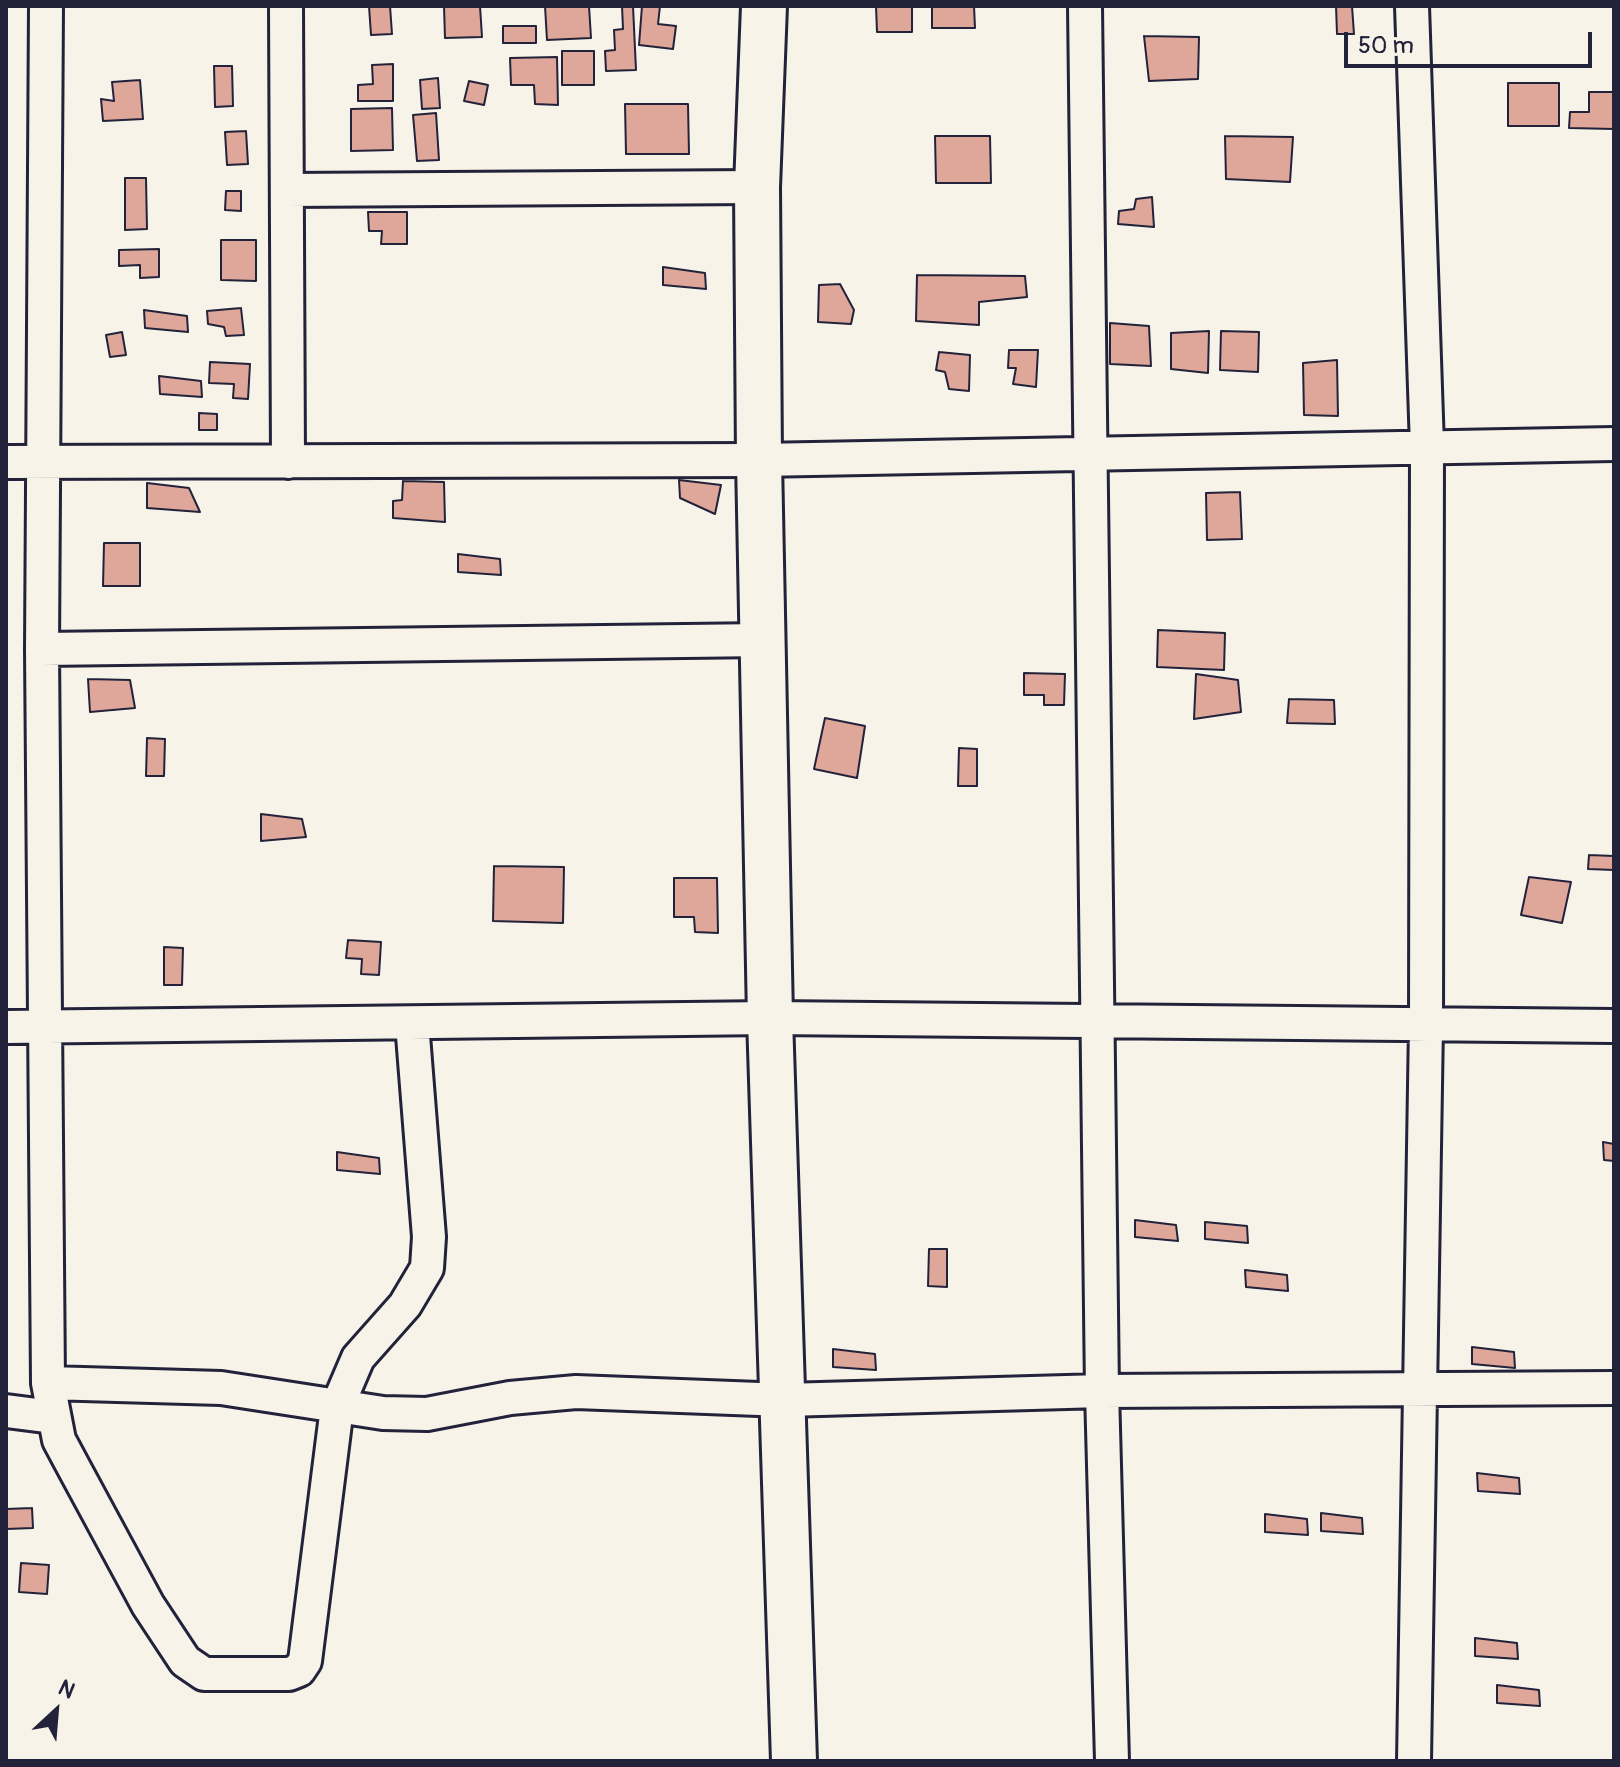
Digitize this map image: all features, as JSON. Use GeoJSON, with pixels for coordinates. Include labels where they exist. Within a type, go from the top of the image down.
{"type":"FeatureCollection","features":[{"type":"Feature","properties":{"kind":"main road"},"geometry":{"type":"LineString","coordinates":[[764,6],[757,187],[759,460],[765,640],[770,1018],[785,1400],[794,1761]]}},
{"type":"Feature","properties":{"kind":"street"},"geometry":{"type":"LineString","coordinates":[[46,6],[42,649],[48,1383],[59,1440],[125,1564],[185,1661],[204,1674],[289,1674],[299,1670],[305,1661],[337,1407],[358,1358],[418,1288],[427,1268],[429,1237],[412,1023]]}},
{"type":"Feature","properties":{"kind":"street"},"geometry":{"type":"LineString","coordinates":[[286,6],[288,462]]}},
{"type":"Feature","properties":{"kind":"street"},"geometry":{"type":"LineString","coordinates":[[1085,6],[1102,1391],[1112,1761]]}},
{"type":"Feature","properties":{"kind":"street"},"geometry":{"type":"LineString","coordinates":[[1412,6],[1427,447],[1426,1025],[1414,1761]]}},
{"type":"Feature","properties":{"kind":"street"},"geometry":{"type":"LineString","coordinates":[[287,190],[757,187]]}},
{"type":"Feature","properties":{"kind":"street"},"geometry":{"type":"LineString","coordinates":[[6,462],[759,460],[1614,444]]}},
{"type":"Feature","properties":{"kind":"street"},"geometry":{"type":"LineString","coordinates":[[42,649],[765,640]]}},
{"type":"Feature","properties":{"kind":"street"},"geometry":{"type":"LineString","coordinates":[[6,1027],[770,1018],[1614,1026]]}},
{"type":"Feature","properties":{"kind":"street"},"geometry":{"type":"LineString","coordinates":[[48,1383],[221,1388],[337,1407],[427,1414],[510,1398],[576,1392],[785,1400],[1102,1391],[1614,1388]]}},
{"type":"Feature","properties":{"kind":"street"},"geometry":{"type":"LineString","coordinates":[[6,1411],[53,1417]]}},
{"type":"Feature","properties":{"kind":"building"},"geometry":{"type":"Polygon","coordinates":[[[369,6],[390,6],[392,34],[371,35],[369,6]]]}},
{"type":"Feature","properties":{"kind":"building"},"geometry":{"type":"Polygon","coordinates":[[[444,6],[480,6],[482,37],[445,38],[444,6]]]}},
{"type":"Feature","properties":{"kind":"building"},"geometry":{"type":"Polygon","coordinates":[[[545,6],[589,6],[591,38],[547,40],[545,6]]]}},
{"type":"Feature","properties":{"kind":"building"},"geometry":{"type":"Polygon","coordinates":[[[622,6],[633,6],[636,70],[606,71],[605,51],[615,50],[614,30],[623,29],[622,6]]]}},
{"type":"Feature","properties":{"kind":"building"},"geometry":{"type":"Polygon","coordinates":[[[642,6],[660,6],[658,24],[676,26],[673,49],[639,45],[642,6]]]}},
{"type":"Feature","properties":{"kind":"building"},"geometry":{"type":"Polygon","coordinates":[[[876,6],[912,6],[912,32],[877,32],[876,6]]]}},
{"type":"Feature","properties":{"kind":"building"},"geometry":{"type":"Polygon","coordinates":[[[932,6],[974,6],[975,28],[932,28],[932,6]]]}},
{"type":"Feature","properties":{"kind":"building"},"geometry":{"type":"Polygon","coordinates":[[[1336,6],[1352,6],[1354,34],[1337,34],[1336,6]]]}},
{"type":"Feature","properties":{"kind":"building"},"geometry":{"type":"Polygon","coordinates":[[[503,26],[536,26],[536,43],[503,43],[503,26]]]}},
{"type":"Feature","properties":{"kind":"building"},"geometry":{"type":"Polygon","coordinates":[[[1144,36],[1199,37],[1198,79],[1149,81],[1144,36]]]}},
{"type":"Feature","properties":{"kind":"building"},"geometry":{"type":"Polygon","coordinates":[[[562,51],[594,51],[594,85],[562,85],[562,51]]]}},
{"type":"Feature","properties":{"kind":"building"},"geometry":{"type":"Polygon","coordinates":[[[557,57],[558,105],[535,104],[534,85],[511,85],[510,58],[557,57]]]}},
{"type":"Feature","properties":{"kind":"building"},"geometry":{"type":"Polygon","coordinates":[[[393,64],[393,101],[358,101],[358,85],[373,84],[372,65],[393,64]]]}},
{"type":"Feature","properties":{"kind":"building"},"geometry":{"type":"Polygon","coordinates":[[[214,66],[232,66],[233,106],[215,107],[214,66]]]}},
{"type":"Feature","properties":{"kind":"building"},"geometry":{"type":"Polygon","coordinates":[[[438,78],[440,108],[422,109],[420,80],[438,78]]]}},
{"type":"Feature","properties":{"kind":"building"},"geometry":{"type":"Polygon","coordinates":[[[140,80],[143,119],[103,121],[101,99],[114,101],[112,82],[140,80]]]}},
{"type":"Feature","properties":{"kind":"building"},"geometry":{"type":"Polygon","coordinates":[[[469,81],[488,85],[484,105],[464,101],[469,81]]]}},
{"type":"Feature","properties":{"kind":"building"},"geometry":{"type":"Polygon","coordinates":[[[1508,83],[1559,83],[1559,126],[1508,126],[1508,83]]]}},
{"type":"Feature","properties":{"kind":"building"},"geometry":{"type":"Polygon","coordinates":[[[1589,92],[1614,92],[1614,129],[1569,128],[1570,112],[1589,112],[1589,92]]]}},
{"type":"Feature","properties":{"kind":"building"},"geometry":{"type":"Polygon","coordinates":[[[625,104],[688,104],[689,154],[626,154],[625,104]]]}},
{"type":"Feature","properties":{"kind":"building"},"geometry":{"type":"Polygon","coordinates":[[[392,108],[393,150],[351,151],[351,109],[392,108]]]}},
{"type":"Feature","properties":{"kind":"building"},"geometry":{"type":"Polygon","coordinates":[[[436,113],[439,160],[417,161],[413,115],[436,113]]]}},
{"type":"Feature","properties":{"kind":"building"},"geometry":{"type":"Polygon","coordinates":[[[246,131],[248,164],[227,165],[225,132],[246,131]]]}},
{"type":"Feature","properties":{"kind":"building"},"geometry":{"type":"Polygon","coordinates":[[[935,136],[990,136],[991,183],[936,183],[935,136]]]}},
{"type":"Feature","properties":{"kind":"building"},"geometry":{"type":"Polygon","coordinates":[[[1225,136],[1293,137],[1290,182],[1226,179],[1225,136]]]}},
{"type":"Feature","properties":{"kind":"building"},"geometry":{"type":"Polygon","coordinates":[[[125,178],[146,178],[147,229],[125,230],[125,178]]]}},
{"type":"Feature","properties":{"kind":"building"},"geometry":{"type":"Polygon","coordinates":[[[226,191],[241,191],[241,211],[225,210],[226,191]]]}},
{"type":"Feature","properties":{"kind":"building"},"geometry":{"type":"Polygon","coordinates":[[[1152,197],[1154,227],[1118,224],[1119,211],[1134,209],[1136,199],[1152,197]]]}},
{"type":"Feature","properties":{"kind":"building"},"geometry":{"type":"Polygon","coordinates":[[[368,212],[407,212],[407,244],[381,244],[382,231],[369,231],[368,212]]]}},
{"type":"Feature","properties":{"kind":"building"},"geometry":{"type":"Polygon","coordinates":[[[221,240],[256,240],[256,281],[221,280],[221,240]]]}},
{"type":"Feature","properties":{"kind":"building"},"geometry":{"type":"Polygon","coordinates":[[[159,249],[159,277],[140,278],[140,265],[119,266],[119,250],[159,249]]]}},
{"type":"Feature","properties":{"kind":"building"},"geometry":{"type":"Polygon","coordinates":[[[663,267],[705,273],[706,289],[663,285],[663,267]]]}},
{"type":"Feature","properties":{"kind":"building"},"geometry":{"type":"Polygon","coordinates":[[[917,275],[1025,276],[1027,297],[979,302],[979,325],[916,321],[917,275]]]}},
{"type":"Feature","properties":{"kind":"building"},"geometry":{"type":"Polygon","coordinates":[[[840,284],[854,310],[851,324],[818,322],[819,285],[840,284]]]}},
{"type":"Feature","properties":{"kind":"building"},"geometry":{"type":"Polygon","coordinates":[[[241,308],[244,335],[226,336],[224,327],[208,324],[207,311],[241,308]]]}},
{"type":"Feature","properties":{"kind":"building"},"geometry":{"type":"Polygon","coordinates":[[[144,310],[187,316],[188,332],[145,328],[144,310]]]}},
{"type":"Feature","properties":{"kind":"building"},"geometry":{"type":"Polygon","coordinates":[[[1110,323],[1149,326],[1151,366],[1110,364],[1110,323]]]}},
{"type":"Feature","properties":{"kind":"building"},"geometry":{"type":"Polygon","coordinates":[[[1209,331],[1208,373],[1171,369],[1171,333],[1209,331]]]}},
{"type":"Feature","properties":{"kind":"building"},"geometry":{"type":"Polygon","coordinates":[[[1221,331],[1259,332],[1258,372],[1220,370],[1221,331]]]}},
{"type":"Feature","properties":{"kind":"building"},"geometry":{"type":"Polygon","coordinates":[[[122,332],[126,355],[110,357],[106,335],[122,332]]]}},
{"type":"Feature","properties":{"kind":"building"},"geometry":{"type":"Polygon","coordinates":[[[1009,350],[1038,350],[1036,387],[1013,384],[1016,368],[1008,368],[1009,350]]]}},
{"type":"Feature","properties":{"kind":"building"},"geometry":{"type":"Polygon","coordinates":[[[939,352],[970,355],[969,391],[949,389],[945,372],[936,370],[939,352]]]}},
{"type":"Feature","properties":{"kind":"building"},"geometry":{"type":"Polygon","coordinates":[[[1337,360],[1338,416],[1304,415],[1303,363],[1337,360]]]}},
{"type":"Feature","properties":{"kind":"building"},"geometry":{"type":"Polygon","coordinates":[[[210,362],[250,364],[248,399],[233,398],[234,384],[209,383],[210,362]]]}},
{"type":"Feature","properties":{"kind":"building"},"geometry":{"type":"Polygon","coordinates":[[[159,376],[201,381],[202,397],[160,394],[159,376]]]}},
{"type":"Feature","properties":{"kind":"building"},"geometry":{"type":"Polygon","coordinates":[[[199,413],[217,414],[217,430],[199,430],[199,413]]]}},
{"type":"Feature","properties":{"kind":"building"},"geometry":{"type":"Polygon","coordinates":[[[679,480],[721,485],[715,514],[680,498],[679,480]]]}},
{"type":"Feature","properties":{"kind":"building"},"geometry":{"type":"Polygon","coordinates":[[[403,481],[444,482],[445,522],[393,518],[393,501],[402,500],[403,481]]]}},
{"type":"Feature","properties":{"kind":"building"},"geometry":{"type":"Polygon","coordinates":[[[147,483],[189,488],[200,512],[147,508],[147,483]]]}},
{"type":"Feature","properties":{"kind":"building"},"geometry":{"type":"Polygon","coordinates":[[[1240,492],[1242,539],[1207,540],[1206,493],[1240,492]]]}},
{"type":"Feature","properties":{"kind":"building"},"geometry":{"type":"Polygon","coordinates":[[[104,543],[140,543],[140,586],[103,586],[104,543]]]}},
{"type":"Feature","properties":{"kind":"building"},"geometry":{"type":"Polygon","coordinates":[[[458,554],[500,559],[501,575],[458,572],[458,554]]]}},
{"type":"Feature","properties":{"kind":"building"},"geometry":{"type":"Polygon","coordinates":[[[1158,630],[1225,633],[1224,670],[1157,667],[1158,630]]]}},
{"type":"Feature","properties":{"kind":"building"},"geometry":{"type":"Polygon","coordinates":[[[1024,673],[1065,674],[1064,705],[1044,705],[1044,695],[1024,695],[1024,673]]]}},
{"type":"Feature","properties":{"kind":"building"},"geometry":{"type":"Polygon","coordinates":[[[1196,674],[1238,680],[1241,712],[1194,719],[1196,674]]]}},
{"type":"Feature","properties":{"kind":"building"},"geometry":{"type":"Polygon","coordinates":[[[88,679],[130,680],[135,708],[90,712],[88,679]]]}},
{"type":"Feature","properties":{"kind":"building"},"geometry":{"type":"Polygon","coordinates":[[[1289,699],[1334,700],[1335,724],[1287,723],[1289,699]]]}},
{"type":"Feature","properties":{"kind":"building"},"geometry":{"type":"Polygon","coordinates":[[[825,718],[865,726],[857,778],[814,769],[825,718]]]}},
{"type":"Feature","properties":{"kind":"building"},"geometry":{"type":"Polygon","coordinates":[[[147,738],[165,739],[164,776],[146,776],[147,738]]]}},
{"type":"Feature","properties":{"kind":"building"},"geometry":{"type":"Polygon","coordinates":[[[959,748],[977,749],[977,786],[958,786],[959,748]]]}},
{"type":"Feature","properties":{"kind":"building"},"geometry":{"type":"Polygon","coordinates":[[[261,814],[302,819],[306,837],[261,841],[261,814]]]}},
{"type":"Feature","properties":{"kind":"building"},"geometry":{"type":"Polygon","coordinates":[[[1589,855],[1614,856],[1614,870],[1588,869],[1589,855]]]}},
{"type":"Feature","properties":{"kind":"building"},"geometry":{"type":"Polygon","coordinates":[[[494,866],[564,867],[563,923],[493,921],[494,866]]]}},
{"type":"Feature","properties":{"kind":"building"},"geometry":{"type":"Polygon","coordinates":[[[1529,877],[1571,882],[1562,923],[1521,915],[1529,877]]]}},
{"type":"Feature","properties":{"kind":"building"},"geometry":{"type":"Polygon","coordinates":[[[674,878],[717,878],[718,933],[695,932],[694,917],[674,917],[674,878]]]}},
{"type":"Feature","properties":{"kind":"building"},"geometry":{"type":"Polygon","coordinates":[[[348,940],[381,942],[379,975],[361,974],[362,959],[346,958],[348,940]]]}},
{"type":"Feature","properties":{"kind":"building"},"geometry":{"type":"Polygon","coordinates":[[[164,947],[183,948],[182,985],[164,985],[164,947]]]}},
{"type":"Feature","properties":{"kind":"building"},"geometry":{"type":"Polygon","coordinates":[[[1603,1142],[1614,1144],[1614,1161],[1604,1160],[1603,1142]]]}},
{"type":"Feature","properties":{"kind":"building"},"geometry":{"type":"Polygon","coordinates":[[[337,1152],[379,1158],[380,1174],[337,1170],[337,1152]]]}},
{"type":"Feature","properties":{"kind":"building"},"geometry":{"type":"Polygon","coordinates":[[[1135,1220],[1176,1225],[1178,1241],[1135,1237],[1135,1220]]]}},
{"type":"Feature","properties":{"kind":"building"},"geometry":{"type":"Polygon","coordinates":[[[1205,1222],[1247,1226],[1248,1243],[1205,1239],[1205,1222]]]}},
{"type":"Feature","properties":{"kind":"building"},"geometry":{"type":"Polygon","coordinates":[[[929,1249],[947,1249],[947,1287],[928,1286],[929,1249]]]}},
{"type":"Feature","properties":{"kind":"building"},"geometry":{"type":"Polygon","coordinates":[[[1245,1270],[1287,1275],[1288,1291],[1246,1287],[1245,1270]]]}},
{"type":"Feature","properties":{"kind":"building"},"geometry":{"type":"Polygon","coordinates":[[[1472,1347],[1514,1352],[1515,1368],[1472,1364],[1472,1347]]]}},
{"type":"Feature","properties":{"kind":"building"},"geometry":{"type":"Polygon","coordinates":[[[833,1349],[875,1354],[876,1370],[833,1367],[833,1349]]]}},
{"type":"Feature","properties":{"kind":"building"},"geometry":{"type":"Polygon","coordinates":[[[1477,1473],[1519,1478],[1520,1494],[1478,1491],[1477,1473]]]}},
{"type":"Feature","properties":{"kind":"building"},"geometry":{"type":"Polygon","coordinates":[[[32,1508],[33,1528],[6,1529],[6,1509],[32,1508]]]}},
{"type":"Feature","properties":{"kind":"building"},"geometry":{"type":"Polygon","coordinates":[[[1321,1513],[1362,1518],[1363,1534],[1321,1531],[1321,1513]]]}},
{"type":"Feature","properties":{"kind":"building"},"geometry":{"type":"Polygon","coordinates":[[[1265,1514],[1307,1519],[1308,1535],[1265,1532],[1265,1514]]]}},
{"type":"Feature","properties":{"kind":"building"},"geometry":{"type":"Polygon","coordinates":[[[21,1563],[49,1565],[47,1594],[19,1592],[21,1563]]]}},
{"type":"Feature","properties":{"kind":"building"},"geometry":{"type":"Polygon","coordinates":[[[1475,1638],[1517,1643],[1518,1659],[1475,1656],[1475,1638]]]}},
{"type":"Feature","properties":{"kind":"building"},"geometry":{"type":"Polygon","coordinates":[[[1497,1685],[1539,1690],[1540,1706],[1497,1703],[1497,1685]]]}}]}
